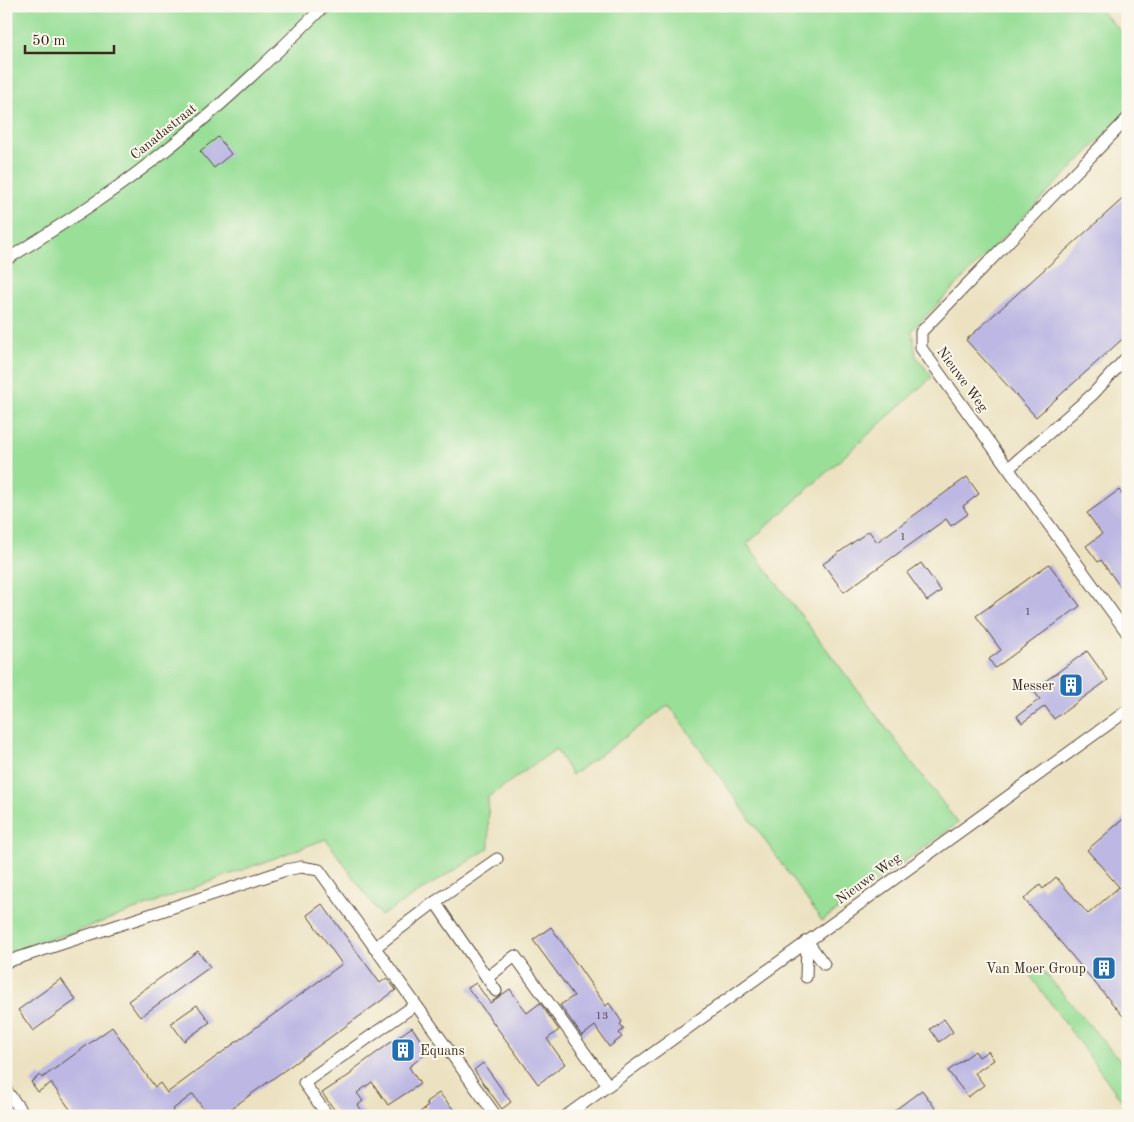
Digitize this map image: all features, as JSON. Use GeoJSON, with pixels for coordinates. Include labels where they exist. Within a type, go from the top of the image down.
{"type":"FeatureCollection","features":[{"type":"Feature","properties":{"kind":"street","name":"Canadastraat"},"geometry":{"type":"LineString","coordinates":[[6,260],[84,211],[166,150],[260,68],[324,6]]}},
{"type":"Feature","properties":{"kind":"street","name":"Nieuwe Weg"},"geometry":{"type":"LineString","coordinates":[[1128,118],[920,332],[921,348],[1128,634]]}},
{"type":"Feature","properties":{"kind":"street"},"geometry":{"type":"LineString","coordinates":[[1009,468],[1093,394],[1128,356]]}},
{"type":"Feature","properties":{"kind":"street","name":"Nieuwe Weg"},"geometry":{"type":"LineString","coordinates":[[566,1116],[1128,710]]}},
{"type":"Feature","properties":{"kind":"street"},"geometry":{"type":"LineString","coordinates":[[374,948],[435,902],[497,859]]}},
{"type":"Feature","properties":{"kind":"street"},"geometry":{"type":"LineString","coordinates":[[6,962],[191,900],[301,867],[319,870],[496,1116]]}},
{"type":"Feature","properties":{"kind":"street"},"geometry":{"type":"LineString","coordinates":[[435,902],[496,991]]}},
{"type":"Feature","properties":{"kind":"street"},"geometry":{"type":"LineString","coordinates":[[807,941],[824,964]]}},
{"type":"Feature","properties":{"kind":"street"},"geometry":{"type":"LineString","coordinates":[[806,977],[807,941]]}},
{"type":"Feature","properties":{"kind":"street"},"geometry":{"type":"LineString","coordinates":[[486,978],[515,956],[608,1085]]}},
{"type":"Feature","properties":{"kind":"street"},"geometry":{"type":"LineString","coordinates":[[328,1116],[304,1083],[415,1005]]}},
{"type":"Feature","properties":{"kind":"street"},"geometry":{"type":"LineString","coordinates":[[6,1090],[25,1116]]}},
{"type":"Feature","properties":{"kind":"green space"},"geometry":{"type":"Polygon","coordinates":[[[6,6],[1096,6],[1128,38],[1128,111],[912,330],[916,356],[932,377],[747,544],[958,823],[822,921],[669,705],[572,775],[556,749],[488,797],[489,848],[381,916],[326,839],[80,930],[6,953],[6,6]]]}},
{"type":"Feature","properties":{"kind":"green space"},"geometry":{"type":"Polygon","coordinates":[[[1038,965],[1128,1070],[1128,1109],[1029,974],[1038,965]]]}},
{"type":"Feature","properties":{"kind":"building"},"geometry":{"type":"Polygon","coordinates":[[[218,137],[231,154],[214,168],[200,151],[218,137]]]}},
{"type":"Feature","properties":{"kind":"building"},"geometry":{"type":"Polygon","coordinates":[[[1128,194],[1128,334],[1036,417],[966,340],[1128,194]]]}},
{"type":"Feature","properties":{"kind":"building"},"geometry":{"type":"Polygon","coordinates":[[[967,477],[979,494],[963,506],[968,514],[951,526],[946,519],[844,592],[823,564],[869,531],[877,542],[967,477]]]}},
{"type":"Feature","properties":{"kind":"building"},"geometry":{"type":"Polygon","coordinates":[[[1119,490],[1128,503],[1128,583],[1121,588],[1101,560],[1098,562],[1086,546],[1102,534],[1087,513],[1119,490]]]}},
{"type":"Feature","properties":{"kind":"building"},"geometry":{"type":"Polygon","coordinates":[[[921,563],[941,591],[927,601],[907,573],[921,563]]]}},
{"type":"Feature","properties":{"kind":"building"},"geometry":{"type":"Polygon","coordinates":[[[1049,564],[1080,606],[995,668],[989,659],[1001,650],[976,616],[1049,564]]]}},
{"type":"Feature","properties":{"kind":"building","name":"Messer"},"geometry":{"type":"Polygon","coordinates":[[[1087,651],[1108,680],[1054,719],[1045,706],[1022,723],[1017,716],[1040,699],[1033,690],[1087,651]]]}},
{"type":"Feature","properties":{"kind":"building","name":"Van Moer Group"},"geometry":{"type":"Polygon","coordinates":[[[1128,815],[1128,1022],[1024,899],[1040,885],[1043,889],[1056,877],[1088,914],[1119,887],[1087,850],[1128,815]]]}},
{"type":"Feature","properties":{"kind":"building"},"geometry":{"type":"Polygon","coordinates":[[[322,904],[380,983],[387,978],[396,990],[221,1116],[216,1112],[208,1116],[193,1094],[172,1110],[176,1116],[75,1116],[51,1083],[38,1092],[31,1082],[40,1075],[42,1078],[112,1027],[155,1087],[160,1083],[167,1093],[342,964],[307,915],[322,904]]]}},
{"type":"Feature","properties":{"kind":"building"},"geometry":{"type":"Polygon","coordinates":[[[551,927],[606,1006],[609,1003],[622,1022],[620,1024],[624,1029],[619,1033],[622,1037],[609,1047],[595,1026],[582,1036],[560,1005],[574,996],[533,940],[551,927]]]}},
{"type":"Feature","properties":{"kind":"building"},"geometry":{"type":"Polygon","coordinates":[[[198,951],[210,967],[140,1017],[128,1001],[198,951]]]}},
{"type":"Feature","properties":{"kind":"building"},"geometry":{"type":"Polygon","coordinates":[[[61,979],[76,1000],[33,1031],[18,1010],[61,979]]]}},
{"type":"Feature","properties":{"kind":"building"},"geometry":{"type":"Polygon","coordinates":[[[476,983],[490,1003],[510,989],[527,1013],[540,1003],[559,1030],[547,1039],[565,1064],[538,1084],[468,988],[476,983]]]}},
{"type":"Feature","properties":{"kind":"building"},"geometry":{"type":"Polygon","coordinates":[[[197,1005],[210,1022],[184,1041],[171,1023],[197,1005]]]}},
{"type":"Feature","properties":{"kind":"building"},"geometry":{"type":"Polygon","coordinates":[[[944,1019],[953,1032],[939,1042],[930,1029],[944,1019]]]}},
{"type":"Feature","properties":{"kind":"building"},"geometry":{"type":"Polygon","coordinates":[[[412,1027],[428,1052],[409,1067],[420,1084],[388,1105],[372,1082],[357,1093],[363,1101],[358,1105],[366,1116],[339,1116],[322,1093],[351,1074],[353,1070],[412,1027]]]}},
{"type":"Feature","properties":{"kind":"building"},"geometry":{"type":"Polygon","coordinates":[[[975,1051],[979,1057],[988,1051],[994,1060],[975,1073],[984,1085],[968,1097],[948,1071],[975,1051]]]}},
{"type":"Feature","properties":{"kind":"building"},"geometry":{"type":"Polygon","coordinates":[[[483,1063],[511,1102],[502,1109],[474,1070],[483,1063]]]}},
{"type":"Feature","properties":{"kind":"building"},"geometry":{"type":"Polygon","coordinates":[[[922,1090],[941,1116],[887,1116],[922,1090]]]}},
{"type":"Feature","properties":{"kind":"building"},"geometry":{"type":"Polygon","coordinates":[[[439,1093],[455,1111],[448,1116],[415,1116],[428,1106],[426,1102],[439,1093]]]}},
{"type":"Feature","properties":{"kind":"place","name":"Messer"},"geometry":{"type":"Point","coordinates":[1071,685]}},
{"type":"Feature","properties":{"kind":"place","name":"Van Moer Group"},"geometry":{"type":"Point","coordinates":[1104,968]}},
{"type":"Feature","properties":{"kind":"place","name":"Equans"},"geometry":{"type":"Point","coordinates":[403,1050]}}]}
